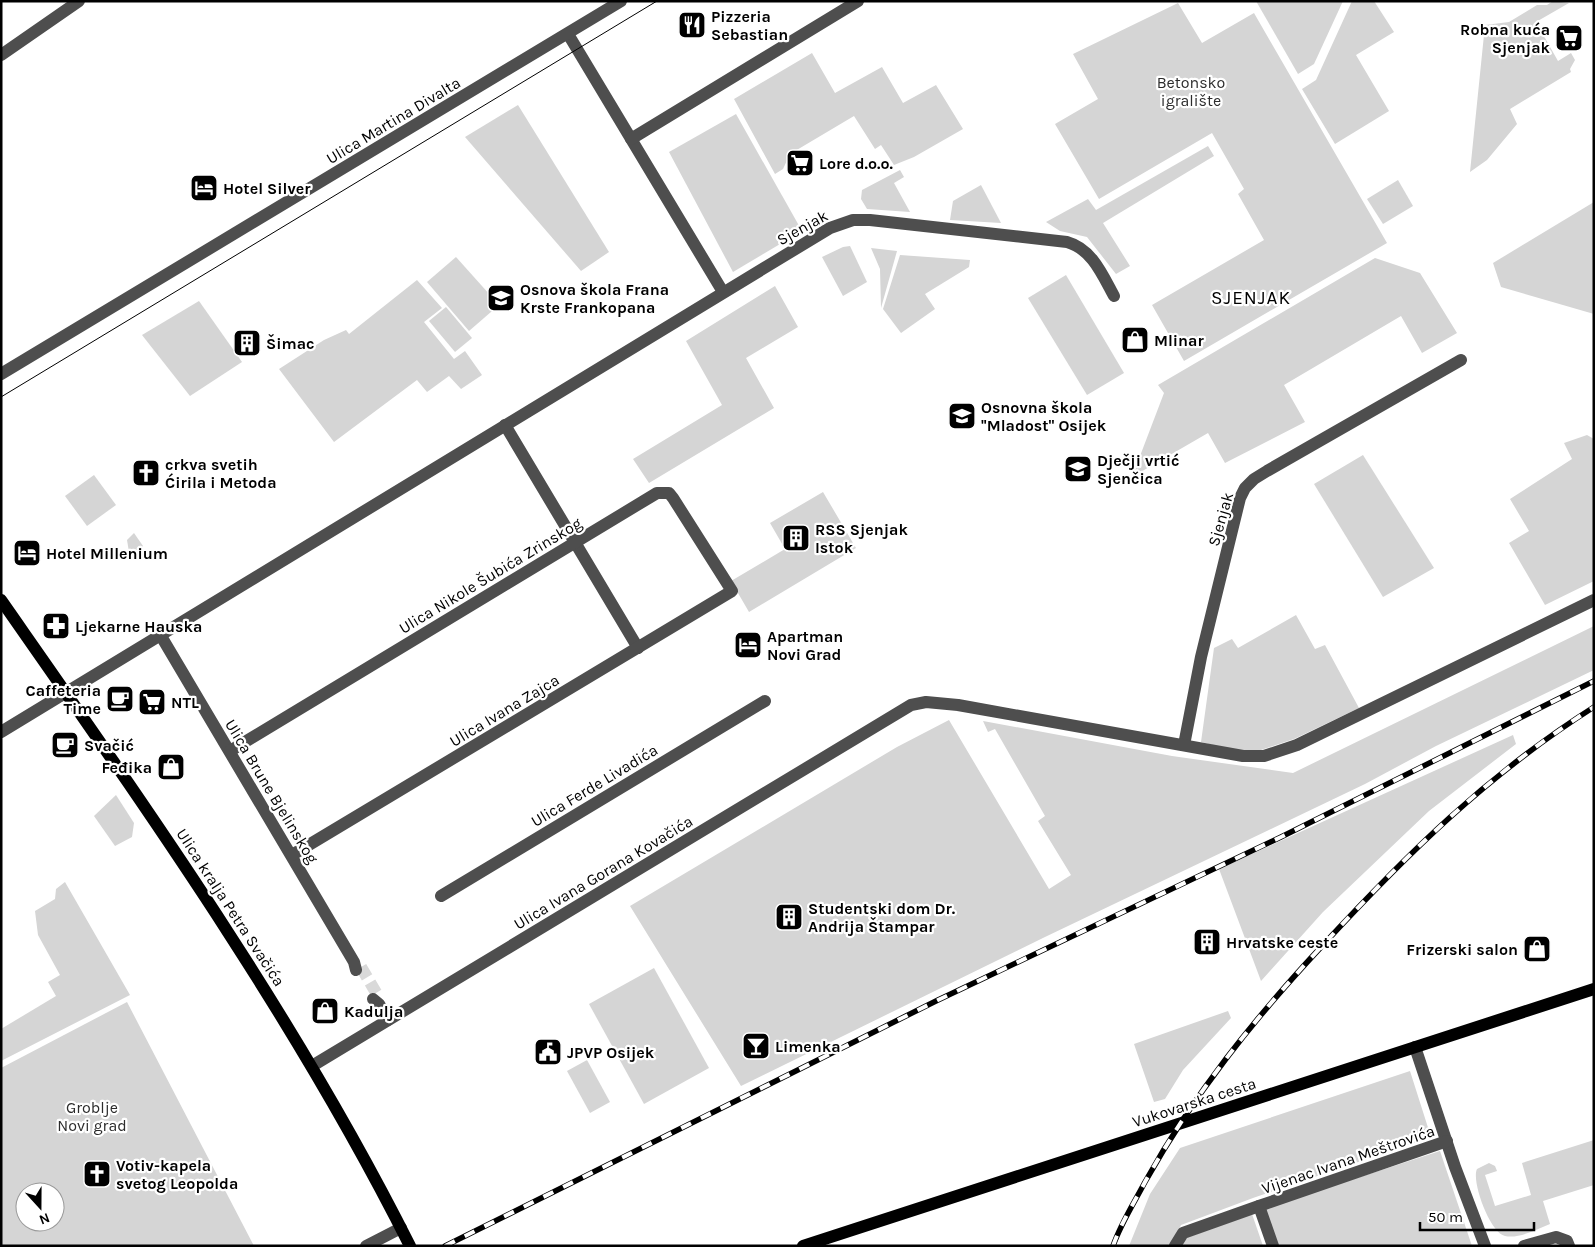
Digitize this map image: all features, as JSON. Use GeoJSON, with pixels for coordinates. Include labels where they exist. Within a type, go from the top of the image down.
{"type":"FeatureCollection","features":[{"type":"Feature","properties":{"kind":"main road","name":"Ulica kralja Petra Svačića"},"geometry":{"type":"LineString","coordinates":[[1,600],[159,826],[312,1066],[410,1246]]}},
{"type":"Feature","properties":{"kind":"main road","name":"Vukovarska cesta"},"geometry":{"type":"LineString","coordinates":[[803,1246],[1594,988]]}},
{"type":"Feature","properties":{"kind":"street"},"geometry":{"type":"LineString","coordinates":[[1,55],[79,1]]}},
{"type":"Feature","properties":{"kind":"street","name":"Ulica Martina Divalta"},"geometry":{"type":"LineString","coordinates":[[1,374],[621,1]]}},
{"type":"Feature","properties":{"kind":"street"},"geometry":{"type":"LineString","coordinates":[[631,139],[855,2]]}},
{"type":"Feature","properties":{"kind":"street"},"geometry":{"type":"LineString","coordinates":[[568,34],[723,292]]}},
{"type":"Feature","properties":{"kind":"street","name":"Sjenjak"},"geometry":{"type":"LineString","coordinates":[[1,732],[830,228],[861,219],[1028,236],[1078,245],[1087,251],[1114,296]]}},
{"type":"Feature","properties":{"kind":"street","name":"Sjenjak"},"geometry":{"type":"LineString","coordinates":[[1184,745],[1200,657],[1240,498],[1245,488],[1267,471],[1461,360]]}},
{"type":"Feature","properties":{"kind":"street"},"geometry":{"type":"LineString","coordinates":[[505,425],[638,648]]}},
{"type":"Feature","properties":{"kind":"street","name":"Ulica Nikole Šubića Zrinskog"},"geometry":{"type":"LineString","coordinates":[[230,751],[657,493],[669,494],[732,591]]}},
{"type":"Feature","properties":{"kind":"street","name":"Ulica Ivana Zajca"},"geometry":{"type":"LineString","coordinates":[[292,855],[732,591]]}},
{"type":"Feature","properties":{"kind":"street"},"geometry":{"type":"LineString","coordinates":[[1184,745],[1255,757],[1288,749],[1594,600]]}},
{"type":"Feature","properties":{"kind":"street","name":"Ulica Brune Bjelinskog"},"geometry":{"type":"LineString","coordinates":[[161,636],[357,967]]}},
{"type":"Feature","properties":{"kind":"street","name":"Ulica Ferde Livadića"},"geometry":{"type":"LineString","coordinates":[[441,896],[765,701]]}},
{"type":"Feature","properties":{"kind":"street","name":"Ulica Ivana Gorana Kovačića"},"geometry":{"type":"LineString","coordinates":[[312,1066],[911,705],[926,702],[958,705],[1184,745]]}},
{"type":"Feature","properties":{"kind":"street"},"geometry":{"type":"LineString","coordinates":[[376,1000],[388,1020]]}},
{"type":"Feature","properties":{"kind":"street","name":"Vijenac Ivana Meštrovića"},"geometry":{"type":"LineString","coordinates":[[1415,1047],[1485,1246]]}},
{"type":"Feature","properties":{"kind":"street","name":"Vijenac Ivana Meštrovića"},"geometry":{"type":"LineString","coordinates":[[1175,1246],[1183,1232],[1447,1142]]}},
{"type":"Feature","properties":{"kind":"street","name":"Vijenac Ivana Meštrovića"},"geometry":{"type":"LineString","coordinates":[[1259,1206],[1273,1246]]}},
{"type":"Feature","properties":{"kind":"street"},"geometry":{"type":"LineString","coordinates":[[366,1246],[401,1228]]}},
{"type":"Feature","properties":{"kind":"street"},"geometry":{"type":"LineString","coordinates":[[1524,1246],[1556,1238],[1566,1241],[1569,1246]]}},
{"type":"Feature","properties":{"kind":"green space"},"geometry":{"type":"Polygon","coordinates":[[[1256,1],[1343,1],[1314,64],[1298,74],[1256,1]]]}},
{"type":"Feature","properties":{"kind":"green space"},"geometry":{"type":"Polygon","coordinates":[[[1352,1],[1374,1],[1394,32],[1356,55],[1389,111],[1335,144],[1302,89],[1316,80],[1352,1]]]}},
{"type":"Feature","properties":{"kind":"green space"},"geometry":{"type":"Polygon","coordinates":[[[1553,1],[1569,3],[1536,22],[1558,61],[1571,53],[1575,60],[1570,69],[1571,72],[1510,109],[1517,124],[1487,160],[1470,172],[1485,25],[1509,22],[1537,5],[1547,5],[1553,1]]]}},
{"type":"Feature","properties":{"kind":"green space","name":"Betonsko igralište"},"geometry":{"type":"Polygon","coordinates":[[[1178,3],[1202,43],[1254,13],[1387,243],[1184,361],[1152,305],[1264,240],[1238,194],[1244,189],[1212,133],[1099,199],[1055,124],[1098,99],[1073,54],[1178,3]]]}},
{"type":"Feature","properties":{"kind":"green space"},"geometry":{"type":"Polygon","coordinates":[[[812,53],[835,93],[882,67],[903,103],[936,85],[963,129],[914,157],[894,165],[881,145],[875,149],[854,116],[790,154],[783,169],[775,174],[734,99],[812,53]]]}},
{"type":"Feature","properties":{"kind":"green space"},"geometry":{"type":"Polygon","coordinates":[[[518,105],[609,252],[581,271],[465,137],[518,105]]]}},
{"type":"Feature","properties":{"kind":"green space"},"geometry":{"type":"Polygon","coordinates":[[[736,114],[802,231],[733,272],[669,152],[736,114]]]}},
{"type":"Feature","properties":{"kind":"green space"},"geometry":{"type":"Polygon","coordinates":[[[1208,146],[1214,156],[1103,223],[1130,266],[1116,274],[1087,237],[1060,231],[1046,222],[1088,199],[1096,210],[1208,146]]]}},
{"type":"Feature","properties":{"kind":"green space"},"geometry":{"type":"Polygon","coordinates":[[[900,170],[904,177],[894,183],[910,212],[867,209],[861,199],[862,190],[900,170]]]}},
{"type":"Feature","properties":{"kind":"green space"},"geometry":{"type":"Polygon","coordinates":[[[1398,180],[1413,206],[1383,224],[1367,199],[1398,180]]]}},
{"type":"Feature","properties":{"kind":"green space"},"geometry":{"type":"Polygon","coordinates":[[[981,185],[1001,223],[950,220],[953,201],[981,185]]]}},
{"type":"Feature","properties":{"kind":"green space"},"geometry":{"type":"Polygon","coordinates":[[[1594,202],[1594,314],[1501,287],[1493,263],[1594,202]]]}},
{"type":"Feature","properties":{"kind":"green space"},"geometry":{"type":"Polygon","coordinates":[[[850,246],[867,282],[843,296],[822,257],[843,247],[850,246]]]}},
{"type":"Feature","properties":{"kind":"green space"},"geometry":{"type":"Polygon","coordinates":[[[871,248],[897,251],[881,308],[880,269],[871,248]]]}},
{"type":"Feature","properties":{"kind":"green space"},"geometry":{"type":"Polygon","coordinates":[[[900,255],[970,260],[969,267],[925,294],[935,309],[901,333],[883,309],[900,255]]]}},
{"type":"Feature","properties":{"kind":"green space"},"geometry":{"type":"Polygon","coordinates":[[[456,257],[499,305],[469,331],[427,282],[456,257]]]}},
{"type":"Feature","properties":{"kind":"green space"},"geometry":{"type":"Polygon","coordinates":[[[1375,258],[1420,273],[1457,333],[1422,353],[1401,316],[1284,385],[1305,422],[1225,463],[1208,433],[1132,477],[1164,393],[1158,385],[1375,258]]]}},
{"type":"Feature","properties":{"kind":"green space"},"geometry":{"type":"Polygon","coordinates":[[[1066,275],[1124,373],[1087,395],[1028,298],[1066,275]]]}},
{"type":"Feature","properties":{"kind":"green space"},"geometry":{"type":"Polygon","coordinates":[[[417,280],[442,308],[424,322],[454,359],[465,351],[482,375],[461,389],[449,376],[427,392],[417,380],[334,442],[279,369],[324,340],[346,330],[349,334],[417,280]]]}},
{"type":"Feature","properties":{"kind":"green space"},"geometry":{"type":"Polygon","coordinates":[[[775,286],[798,327],[746,358],[774,408],[649,483],[633,459],[722,405],[686,341],[775,286]]]}},
{"type":"Feature","properties":{"kind":"green space"},"geometry":{"type":"Polygon","coordinates":[[[199,301],[242,362],[190,396],[142,335],[199,301]]]}},
{"type":"Feature","properties":{"kind":"green space"},"geometry":{"type":"Polygon","coordinates":[[[446,307],[472,338],[455,352],[429,321],[446,307]]]}},
{"type":"Feature","properties":{"kind":"green space"},"geometry":{"type":"Polygon","coordinates":[[[1587,435],[1594,439],[1594,581],[1545,605],[1509,543],[1529,531],[1510,499],[1572,459],[1564,443],[1587,435]]]}},
{"type":"Feature","properties":{"kind":"green space"},"geometry":{"type":"Polygon","coordinates":[[[1363,455],[1434,568],[1383,597],[1314,484],[1363,455]]]}},
{"type":"Feature","properties":{"kind":"green space"},"geometry":{"type":"Polygon","coordinates":[[[94,475],[116,505],[87,526],[65,496],[94,475]]]}},
{"type":"Feature","properties":{"kind":"green space"},"geometry":{"type":"Polygon","coordinates":[[[823,492],[856,548],[749,612],[731,581],[785,549],[770,523],[823,492]]]}},
{"type":"Feature","properties":{"kind":"green space"},"geometry":{"type":"Polygon","coordinates":[[[134,533],[143,546],[132,555],[129,552],[127,540],[134,533]]]}},
{"type":"Feature","properties":{"kind":"green space"},"geometry":{"type":"Polygon","coordinates":[[[1296,615],[1315,649],[1325,645],[1359,708],[1294,739],[1255,752],[1228,749],[1201,742],[1214,648],[1232,639],[1238,648],[1296,615]]]}},
{"type":"Feature","properties":{"kind":"green space"},"geometry":{"type":"Polygon","coordinates":[[[1594,626],[1594,670],[1436,746],[1365,784],[1045,937],[741,1086],[630,906],[897,747],[949,720],[1049,889],[1071,875],[1038,821],[1045,816],[995,729],[988,732],[983,721],[1172,756],[1293,773],[1594,626]]]}},
{"type":"Feature","properties":{"kind":"green space"},"geometry":{"type":"Polygon","coordinates":[[[1513,735],[1516,744],[1429,811],[1323,912],[1261,981],[1219,869],[1513,735]]]}},
{"type":"Feature","properties":{"kind":"green space"},"geometry":{"type":"Polygon","coordinates":[[[116,795],[134,823],[132,837],[115,846],[94,816],[116,795]]]}},
{"type":"Feature","properties":{"kind":"green space"},"geometry":{"type":"Polygon","coordinates":[[[65,882],[130,995],[1,1061],[1,1029],[56,996],[48,982],[60,975],[38,935],[35,911],[55,899],[56,889],[65,882]]]}},
{"type":"Feature","properties":{"kind":"green space"},"geometry":{"type":"Polygon","coordinates":[[[654,968],[709,1068],[644,1104],[589,1004],[654,968]]]}},
{"type":"Feature","properties":{"kind":"green space","name":"Groblje Novi grad"},"geometry":{"type":"Polygon","coordinates":[[[127,1002],[254,1246],[1,1246],[1,1068],[127,1002]]]}},
{"type":"Feature","properties":{"kind":"green space"},"geometry":{"type":"Polygon","coordinates":[[[1228,1011],[1231,1018],[1183,1070],[1165,1099],[1154,1102],[1134,1044],[1228,1011]]]}},
{"type":"Feature","properties":{"kind":"green space"},"geometry":{"type":"Polygon","coordinates":[[[587,1060],[610,1102],[590,1113],[567,1071],[587,1060]]]}},
{"type":"Feature","properties":{"kind":"green space"},"geometry":{"type":"Polygon","coordinates":[[[1410,1071],[1431,1137],[1253,1198],[1181,1225],[1171,1246],[1129,1246],[1150,1194],[1180,1148],[1410,1071]]]}},
{"type":"Feature","properties":{"kind":"green space"},"geometry":{"type":"Polygon","coordinates":[[[1594,1140],[1594,1185],[1543,1201],[1550,1224],[1516,1236],[1510,1237],[1499,1233],[1488,1217],[1479,1195],[1477,1169],[1489,1163],[1495,1166],[1497,1171],[1485,1175],[1495,1206],[1531,1195],[1522,1163],[1594,1140]]]}},
{"type":"Feature","properties":{"kind":"green space"},"geometry":{"type":"Polygon","coordinates":[[[1440,1151],[1472,1246],[1278,1246],[1265,1208],[1440,1151]]]}},
{"type":"Feature","properties":{"kind":"green space"},"geometry":{"type":"Polygon","coordinates":[[[1252,1214],[1263,1246],[1180,1246],[1183,1239],[1252,1214]]]}},
{"type":"Feature","properties":{"kind":"tunnel"},"geometry":{"type":"LineString","coordinates":[[361,967],[378,996]]}},
{"type":"Feature","properties":{"kind":"tram line"},"geometry":{"type":"LineString","coordinates":[[1,397],[657,1]]}},
{"type":"Feature","properties":{"kind":"railway"},"geometry":{"type":"LineString","coordinates":[[445,1246],[938,1000],[1281,837],[1594,681]]}},
{"type":"Feature","properties":{"kind":"railway"},"geometry":{"type":"LineString","coordinates":[[1113,1246],[1145,1182],[1184,1118],[1204,1088],[1272,1002],[1385,879],[1417,848],[1483,788],[1518,760],[1594,707]]}},
{"type":"Feature","properties":{"kind":"place","name":"Pizzeria Sebastian"},"geometry":{"type":"Point","coordinates":[692,25]}},
{"type":"Feature","properties":{"kind":"place","name":"Robna kuća Sjenjak"},"geometry":{"type":"Point","coordinates":[1569,38]}},
{"type":"Feature","properties":{"kind":"place","name":"Lore d.o.o."},"geometry":{"type":"Point","coordinates":[800,163]}},
{"type":"Feature","properties":{"kind":"place","name":"Hotel Silver"},"geometry":{"type":"Point","coordinates":[204,188]}},
{"type":"Feature","properties":{"kind":"place","name":"Osnova škola Frana Krste Frankopana"},"geometry":{"type":"Point","coordinates":[501,298]}},
{"type":"Feature","properties":{"kind":"place","name":"Mlinar"},"geometry":{"type":"Point","coordinates":[1135,340]}},
{"type":"Feature","properties":{"kind":"place","name":"Šimac"},"geometry":{"type":"Point","coordinates":[247,343]}},
{"type":"Feature","properties":{"kind":"place","name":"Osnovna škola ''Mladost'' Osijek"},"geometry":{"type":"Point","coordinates":[962,416]}},
{"type":"Feature","properties":{"kind":"place","name":"Dječji vrtić Sjenčica"},"geometry":{"type":"Point","coordinates":[1078,469]}},
{"type":"Feature","properties":{"kind":"place","name":"crkva svetih Ćirila i Metoda"},"geometry":{"type":"Point","coordinates":[146,473]}},
{"type":"Feature","properties":{"kind":"place","name":"RSS Sjenjak Istok"},"geometry":{"type":"Point","coordinates":[796,538]}},
{"type":"Feature","properties":{"kind":"place","name":"Hotel Millenium"},"geometry":{"type":"Point","coordinates":[27,553]}},
{"type":"Feature","properties":{"kind":"place","name":"Ljekarne Hauska"},"geometry":{"type":"Point","coordinates":[56,626]}},
{"type":"Feature","properties":{"kind":"place","name":"Apartman Novi Grad"},"geometry":{"type":"Point","coordinates":[748,645]}},
{"type":"Feature","properties":{"kind":"place","name":"Caffeteria Time"},"geometry":{"type":"Point","coordinates":[120,699]}},
{"type":"Feature","properties":{"kind":"place","name":"NTL"},"geometry":{"type":"Point","coordinates":[152,702]}},
{"type":"Feature","properties":{"kind":"place","name":"Svačić"},"geometry":{"type":"Point","coordinates":[65,745]}},
{"type":"Feature","properties":{"kind":"place","name":"Feđika"},"geometry":{"type":"Point","coordinates":[171,767]}},
{"type":"Feature","properties":{"kind":"place","name":"Studentski dom Dr. Andrija Štampar"},"geometry":{"type":"Point","coordinates":[789,917]}},
{"type":"Feature","properties":{"kind":"place","name":"Hrvatske ceste"},"geometry":{"type":"Point","coordinates":[1207,942]}},
{"type":"Feature","properties":{"kind":"place","name":"Frizerski salon"},"geometry":{"type":"Point","coordinates":[1537,949]}},
{"type":"Feature","properties":{"kind":"place","name":"Kadulja"},"geometry":{"type":"Point","coordinates":[325,1011]}},
{"type":"Feature","properties":{"kind":"place","name":"Limenka"},"geometry":{"type":"Point","coordinates":[756,1046]}},
{"type":"Feature","properties":{"kind":"place","name":"JPVP Osijek"},"geometry":{"type":"Point","coordinates":[548,1052]}},
{"type":"Feature","properties":{"kind":"place","name":"Votiv-kapela svetog Leopolda"},"geometry":{"type":"Point","coordinates":[97,1174]}},
{"type":"Feature","properties":{"kind":"district","name":"SJENJAK"},"geometry":{"type":"Point","coordinates":[1251,297]}}]}
